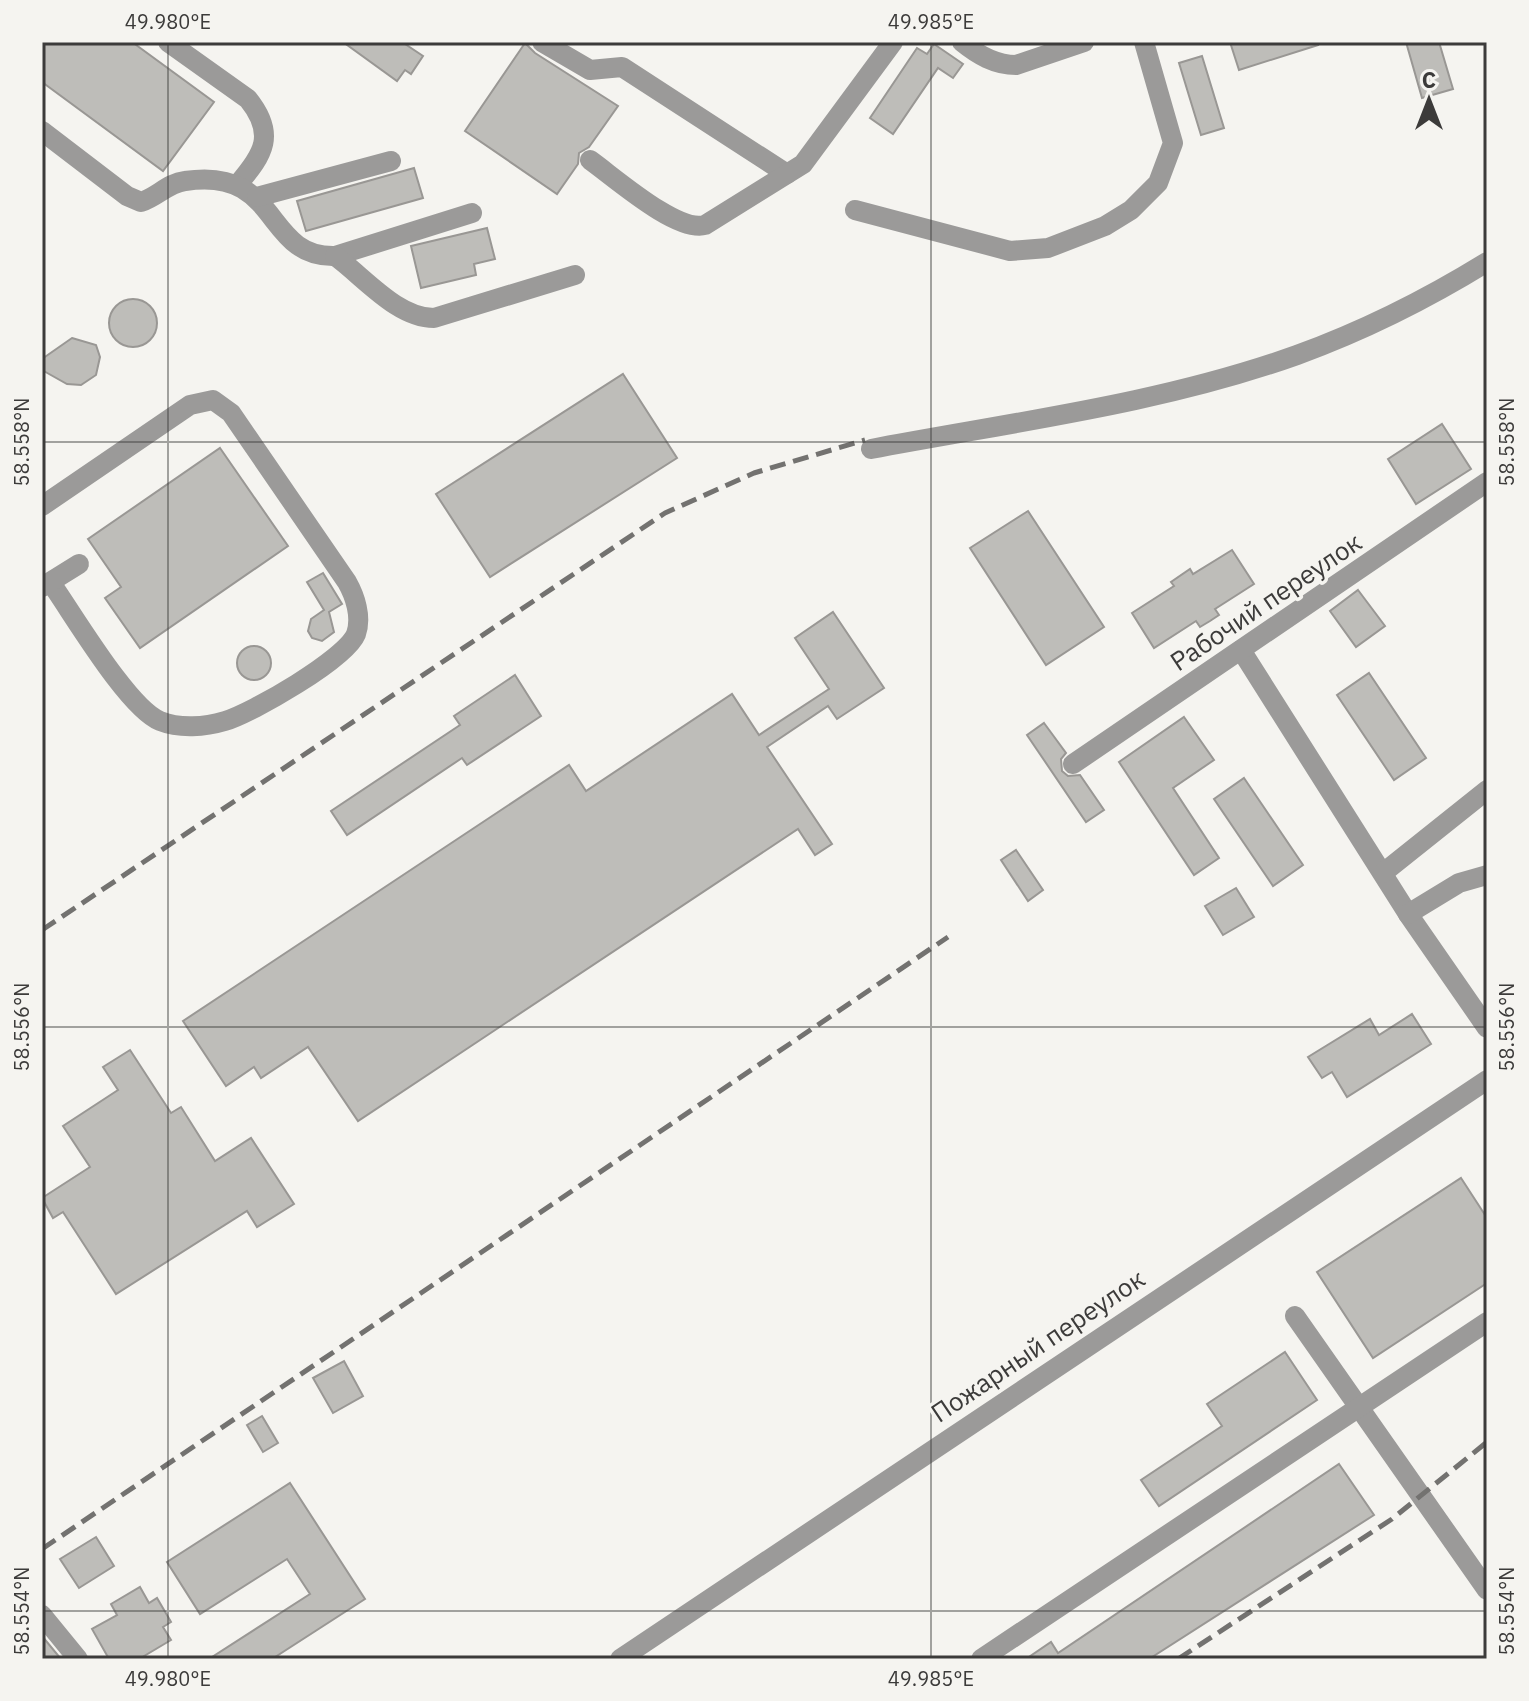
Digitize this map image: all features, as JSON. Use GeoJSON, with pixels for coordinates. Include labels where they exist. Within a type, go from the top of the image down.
{"type":"FeatureCollection","features":[{"type":"Feature","properties":{"kind":"street"},"geometry":{"type":"LineString","coordinates":[[168,42],[248,99],[257,110],[265,136],[264,149],[238,184]]}},
{"type":"Feature","properties":{"kind":"street"},"geometry":{"type":"LineString","coordinates":[[542,42],[590,70],[622,67],[787,174]]}},
{"type":"Feature","properties":{"kind":"street"},"geometry":{"type":"LineString","coordinates":[[590,160],[678,222],[698,227],[787,174],[814,152],[893,42]]}},
{"type":"Feature","properties":{"kind":"street"},"geometry":{"type":"LineString","coordinates":[[962,42],[990,61],[1005,65],[1016,65],[1084,42]]}},
{"type":"Feature","properties":{"kind":"street"},"geometry":{"type":"LineString","coordinates":[[855,210],[1010,251],[1048,248],[1105,226],[1131,210],[1158,183],[1173,143],[1144,42]]}},
{"type":"Feature","properties":{"kind":"street"},"geometry":{"type":"LineString","coordinates":[[42,131],[127,196],[141,202],[182,181],[238,184],[257,197],[306,254],[335,256],[472,213]]}},
{"type":"Feature","properties":{"kind":"street"},"geometry":{"type":"LineString","coordinates":[[257,197],[391,161]]}},
{"type":"Feature","properties":{"kind":"street"},"geometry":{"type":"LineString","coordinates":[[335,256],[406,312],[421,318],[434,318],[575,275]]}},
{"type":"Feature","properties":{"kind":"street"},"geometry":{"type":"LineString","coordinates":[[871,449],[1127,401],[1248,371],[1339,338],[1415,303],[1487,262]]}},
{"type":"Feature","properties":{"kind":"street"},"geometry":{"type":"LineString","coordinates":[[42,506],[190,405],[213,400],[231,413],[347,582],[354,594],[358,620],[349,645],[329,662],[243,714],[227,721],[191,726],[161,721],[136,702],[46,585],[79,564]]}},
{"type":"Feature","properties":{"kind":"street","name":"Рабочий переулок"},"geometry":{"type":"LineString","coordinates":[[1073,764],[1487,482]]}},
{"type":"Feature","properties":{"kind":"street"},"geometry":{"type":"LineString","coordinates":[[1241,650],[1408,914],[1487,1028]]}},
{"type":"Feature","properties":{"kind":"street"},"geometry":{"type":"LineString","coordinates":[[1383,873],[1487,790]]}},
{"type":"Feature","properties":{"kind":"street"},"geometry":{"type":"LineString","coordinates":[[1408,914],[1459,883],[1487,875]]}},
{"type":"Feature","properties":{"kind":"street","name":"Пожарный переулок"},"geometry":{"type":"LineString","coordinates":[[620,1659],[1233,1246],[1487,1080]]}},
{"type":"Feature","properties":{"kind":"street"},"geometry":{"type":"LineString","coordinates":[[1295,1316],[1487,1590]]}},
{"type":"Feature","properties":{"kind":"street"},"geometry":{"type":"LineString","coordinates":[[981,1659],[1487,1322]]}},
{"type":"Feature","properties":{"kind":"street"},"geometry":{"type":"LineString","coordinates":[[42,1615],[78,1659]]}},
{"type":"Feature","properties":{"kind":"building"},"geometry":{"type":"Polygon","coordinates":[[[42,42],[132,42],[214,102],[163,171],[42,82],[42,42]]]}},
{"type":"Feature","properties":{"kind":"building"},"geometry":{"type":"Polygon","coordinates":[[[343,42],[402,42],[423,56],[411,74],[405,70],[397,81],[343,42]]]}},
{"type":"Feature","properties":{"kind":"building"},"geometry":{"type":"Polygon","coordinates":[[[1230,42],[1317,42],[1318,45],[1239,70],[1230,42]]]}},
{"type":"Feature","properties":{"kind":"building"},"geometry":{"type":"Polygon","coordinates":[[[1406,42],[1439,42],[1453,89],[1422,98],[1406,42]]]}},
{"type":"Feature","properties":{"kind":"building"},"geometry":{"type":"Polygon","coordinates":[[[525,43],[535,53],[618,106],[589,147],[579,153],[578,164],[557,194],[465,131],[525,43]]]}},
{"type":"Feature","properties":{"kind":"building"},"geometry":{"type":"Polygon","coordinates":[[[934,44],[963,64],[953,78],[938,68],[893,134],[870,118],[917,48],[927,54],[934,44]]]}},
{"type":"Feature","properties":{"kind":"building"},"geometry":{"type":"Polygon","coordinates":[[[1202,56],[1224,128],[1201,135],[1179,63],[1202,56]]]}},
{"type":"Feature","properties":{"kind":"building"},"geometry":{"type":"Polygon","coordinates":[[[414,168],[423,198],[306,231],[297,201],[414,168]]]}},
{"type":"Feature","properties":{"kind":"building"},"geometry":{"type":"Polygon","coordinates":[[[487,228],[495,259],[474,264],[476,275],[421,288],[411,246],[487,228]]]}},
{"type":"Feature","properties":{"kind":"building"},"geometry":{"type":"Polygon","coordinates":[[[133,299],[150,306],[157,323],[150,340],[133,347],[116,340],[109,323],[116,306],[133,299]]]}},
{"type":"Feature","properties":{"kind":"building"},"geometry":{"type":"Polygon","coordinates":[[[72,338],[96,345],[100,357],[96,375],[81,385],[67,384],[42,370],[42,359],[72,338]]]}},
{"type":"Feature","properties":{"kind":"building"},"geometry":{"type":"Polygon","coordinates":[[[623,374],[677,458],[490,577],[436,494],[623,374]]]}},
{"type":"Feature","properties":{"kind":"building"},"geometry":{"type":"Polygon","coordinates":[[[1442,424],[1471,469],[1416,504],[1388,459],[1442,424]]]}},
{"type":"Feature","properties":{"kind":"building"},"geometry":{"type":"Polygon","coordinates":[[[220,448],[288,546],[140,648],[105,598],[121,587],[88,539],[220,448]]]}},
{"type":"Feature","properties":{"kind":"building"},"geometry":{"type":"Polygon","coordinates":[[[1028,511],[1104,627],[1046,665],[970,548],[1028,511]]]}},
{"type":"Feature","properties":{"kind":"building"},"geometry":{"type":"Polygon","coordinates":[[[1232,550],[1254,584],[1215,609],[1219,615],[1210,621],[1200,627],[1196,621],[1154,648],[1132,613],[1174,586],[1171,582],[1190,569],[1193,574],[1232,550]]]}},
{"type":"Feature","properties":{"kind":"building"},"geometry":{"type":"Polygon","coordinates":[[[323,573],[342,604],[329,612],[334,632],[322,641],[312,638],[308,631],[311,619],[324,610],[307,582],[323,573]]]}},
{"type":"Feature","properties":{"kind":"building"},"geometry":{"type":"Polygon","coordinates":[[[1358,590],[1385,626],[1356,647],[1330,611],[1358,590]]]}},
{"type":"Feature","properties":{"kind":"building"},"geometry":{"type":"Polygon","coordinates":[[[833,612],[884,688],[837,719],[828,706],[767,747],[832,844],[815,855],[798,829],[358,1121],[308,1047],[261,1078],[254,1067],[226,1086],[183,1021],[569,765],[586,791],[732,694],[759,735],[829,689],[795,638],[833,612]]]}},
{"type":"Feature","properties":{"kind":"building"},"geometry":{"type":"Polygon","coordinates":[[[254,646],[266,651],[271,663],[266,675],[254,680],[242,675],[237,663],[242,651],[254,646]]]}},
{"type":"Feature","properties":{"kind":"building"},"geometry":{"type":"Polygon","coordinates":[[[1369,673],[1426,758],[1394,780],[1337,695],[1369,673]]]}},
{"type":"Feature","properties":{"kind":"building"},"geometry":{"type":"Polygon","coordinates":[[[515,675],[541,716],[467,765],[462,758],[347,835],[331,811],[460,725],[454,716],[515,675]]]}},
{"type":"Feature","properties":{"kind":"building"},"geometry":{"type":"Polygon","coordinates":[[[1184,717],[1214,760],[1173,788],[1219,858],[1194,875],[1119,762],[1184,717]]]}},
{"type":"Feature","properties":{"kind":"building"},"geometry":{"type":"Polygon","coordinates":[[[1044,723],[1066,753],[1061,759],[1062,771],[1068,776],[1080,775],[1104,810],[1086,822],[1027,735],[1044,723]]]}},
{"type":"Feature","properties":{"kind":"building"},"geometry":{"type":"Polygon","coordinates":[[[1244,778],[1303,865],[1273,886],[1214,799],[1244,778]]]}},
{"type":"Feature","properties":{"kind":"building"},"geometry":{"type":"Polygon","coordinates":[[[1016,850],[1043,890],[1028,901],[1001,860],[1016,850]]]}},
{"type":"Feature","properties":{"kind":"building"},"geometry":{"type":"Polygon","coordinates":[[[1236,888],[1254,917],[1223,935],[1205,906],[1236,888]]]}},
{"type":"Feature","properties":{"kind":"building"},"geometry":{"type":"Polygon","coordinates":[[[1412,1014],[1431,1044],[1347,1097],[1332,1072],[1322,1078],[1308,1057],[1370,1019],[1379,1035],[1412,1014]]]}},
{"type":"Feature","properties":{"kind":"building"},"geometry":{"type":"Polygon","coordinates":[[[130,1050],[171,1113],[181,1107],[215,1161],[251,1138],[294,1204],[257,1227],[247,1211],[116,1294],[63,1212],[53,1218],[42,1198],[90,1167],[63,1126],[118,1090],[103,1067],[130,1050]]]}},
{"type":"Feature","properties":{"kind":"building"},"geometry":{"type":"Polygon","coordinates":[[[1461,1178],[1487,1218],[1487,1283],[1373,1358],[1317,1272],[1461,1178]]]}},
{"type":"Feature","properties":{"kind":"building"},"geometry":{"type":"Polygon","coordinates":[[[1285,1352],[1317,1400],[1159,1506],[1141,1480],[1222,1426],[1207,1404],[1285,1352]]]}},
{"type":"Feature","properties":{"kind":"building"},"geometry":{"type":"Polygon","coordinates":[[[344,1361],[363,1396],[333,1413],[313,1378],[344,1361]]]}},
{"type":"Feature","properties":{"kind":"building"},"geometry":{"type":"Polygon","coordinates":[[[262,1416],[278,1443],[263,1452],[247,1425],[262,1416]]]}},
{"type":"Feature","properties":{"kind":"building"},"geometry":{"type":"Polygon","coordinates":[[[1339,1464],[1374,1515],[1149,1659],[1026,1659],[1051,1642],[1058,1653],[1339,1464]]]}},
{"type":"Feature","properties":{"kind":"building"},"geometry":{"type":"Polygon","coordinates":[[[290,1483],[365,1599],[272,1659],[209,1659],[310,1594],[287,1559],[200,1614],[167,1562],[290,1483]]]}},
{"type":"Feature","properties":{"kind":"building"},"geometry":{"type":"Polygon","coordinates":[[[96,1537],[114,1566],[79,1588],[60,1559],[96,1537]]]}},
{"type":"Feature","properties":{"kind":"building"},"geometry":{"type":"Polygon","coordinates":[[[140,1587],[149,1603],[157,1598],[171,1622],[163,1627],[171,1640],[139,1659],[109,1659],[92,1629],[117,1615],[111,1604],[140,1587]]]}},
{"type":"Feature","properties":{"kind":"building"},"geometry":{"type":"Polygon","coordinates":[[[42,1636],[61,1659],[42,1659],[42,1636]]]}},
{"type":"Feature","properties":{"kind":"railway"},"geometry":{"type":"LineString","coordinates":[[42,930],[665,513],[754,473],[865,440]]}},
{"type":"Feature","properties":{"kind":"railway"},"geometry":{"type":"LineString","coordinates":[[42,1549],[948,937]]}},
{"type":"Feature","properties":{"kind":"railway"},"geometry":{"type":"LineString","coordinates":[[1178,1659],[1392,1519],[1487,1442]]}}]}
